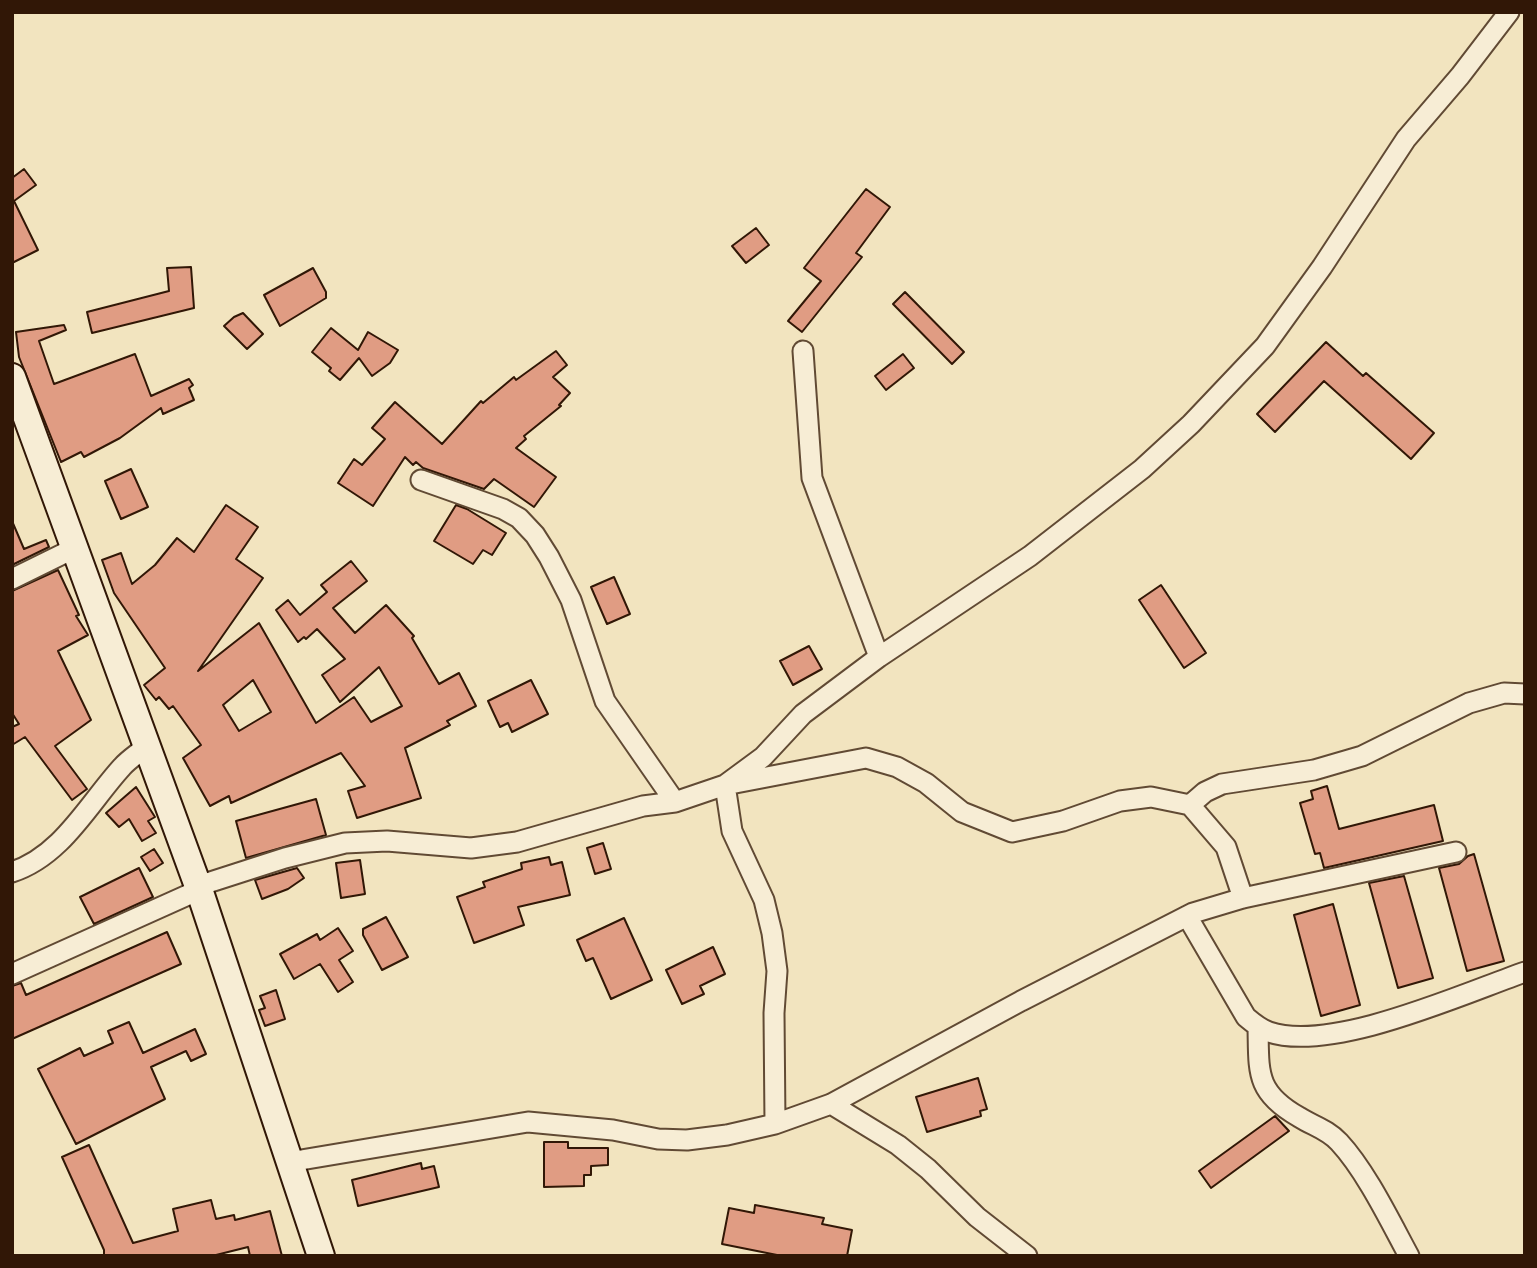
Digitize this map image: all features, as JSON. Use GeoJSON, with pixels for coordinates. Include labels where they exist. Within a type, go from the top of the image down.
{"type":"FeatureCollection","features":[{"type":"Feature","properties":{"kind":"main road"},"geometry":{"type":"LineString","coordinates":[[12,377],[198,886],[321,1256]]}},
{"type":"Feature","properties":{"kind":"street"},"geometry":{"type":"LineString","coordinates":[[725,785],[763,757],[803,714],[879,657],[1030,556],[1142,469],[1191,424],[1265,346],[1322,267],[1406,139],[1460,76],[1509,12]]}},
{"type":"Feature","properties":{"kind":"street"},"geometry":{"type":"LineString","coordinates":[[803,351],[811,478],[879,657]]}},
{"type":"Feature","properties":{"kind":"street"},"geometry":{"type":"LineString","coordinates":[[421,480],[503,509],[519,518],[535,535],[550,557],[571,600],[605,701],[675,802]]}},
{"type":"Feature","properties":{"kind":"street"},"geometry":{"type":"LineString","coordinates":[[12,579],[75,548]]}},
{"type":"Feature","properties":{"kind":"street"},"geometry":{"type":"LineString","coordinates":[[1190,805],[1205,792],[1222,783],[1314,770],[1350,760],[1469,703],[1504,694],[1525,694]]}},
{"type":"Feature","properties":{"kind":"street"},"geometry":{"type":"LineString","coordinates":[[12,872],[26,867],[67,834],[122,766],[146,746]]}},
{"type":"Feature","properties":{"kind":"street"},"geometry":{"type":"LineString","coordinates":[[12,975],[190,894],[198,886],[285,858],[345,843],[387,841],[471,848],[517,842],[643,806],[675,802],[725,785],[866,758],[897,767],[926,783],[962,812],[1012,832],[1063,821],[1120,801],[1152,797],[1190,805],[1226,847],[1243,898]]}},
{"type":"Feature","properties":{"kind":"street"},"geometry":{"type":"LineString","coordinates":[[725,785],[732,831],[764,900],[772,933],[777,971],[774,1013],[775,1124]]}},
{"type":"Feature","properties":{"kind":"street"},"geometry":{"type":"LineString","coordinates":[[289,1162],[528,1122],[613,1130],[658,1139],[727,1135],[775,1124],[831,1104],[1032,995],[1187,916],[1243,898],[1456,852]]}},
{"type":"Feature","properties":{"kind":"street"},"geometry":{"type":"LineString","coordinates":[[1187,916],[1247,1017],[1258,1027],[1270,1032],[1300,1036],[1357,1030],[1525,972]]}},
{"type":"Feature","properties":{"kind":"street"},"geometry":{"type":"LineString","coordinates":[[1258,1027],[1259,1074],[1265,1088],[1277,1102],[1299,1118],[1328,1130],[1341,1143],[1377,1196],[1409,1256]]}},
{"type":"Feature","properties":{"kind":"street"},"geometry":{"type":"LineString","coordinates":[[831,1104],[898,1146],[928,1169],[977,1217],[1027,1256]]}},
{"type":"Feature","properties":{"kind":"building"},"geometry":{"type":"Polygon","coordinates":[[[24,169],[36,185],[14,201],[38,250],[12,263],[12,178],[24,169]]]}},
{"type":"Feature","properties":{"kind":"building"},"geometry":{"type":"Polygon","coordinates":[[[866,189],[890,207],[856,253],[862,257],[802,332],[788,321],[821,281],[804,268],[866,189]]]}},
{"type":"Feature","properties":{"kind":"building"},"geometry":{"type":"Polygon","coordinates":[[[756,228],[769,245],[746,263],[732,246],[756,228]]]}},
{"type":"Feature","properties":{"kind":"building"},"geometry":{"type":"Polygon","coordinates":[[[191,267],[194,308],[92,333],[87,312],[169,291],[167,268],[191,267]]]}},
{"type":"Feature","properties":{"kind":"building"},"geometry":{"type":"Polygon","coordinates":[[[313,268],[326,292],[326,298],[280,326],[264,295],[313,268]]]}},
{"type":"Feature","properties":{"kind":"building"},"geometry":{"type":"Polygon","coordinates":[[[905,292],[964,352],[952,364],[893,304],[905,292]]]}},
{"type":"Feature","properties":{"kind":"building"},"geometry":{"type":"Polygon","coordinates":[[[243,313],[263,334],[247,349],[224,326],[243,313]]]}},
{"type":"Feature","properties":{"kind":"building"},"geometry":{"type":"Polygon","coordinates":[[[64,325],[66,330],[39,341],[54,384],[135,354],[151,396],[189,379],[193,385],[189,388],[194,400],[163,414],[161,408],[120,438],[84,457],[81,452],[61,462],[19,357],[16,332],[64,325]]]}},
{"type":"Feature","properties":{"kind":"building"},"geometry":{"type":"Polygon","coordinates":[[[331,328],[358,350],[368,332],[398,350],[390,363],[372,376],[359,358],[340,380],[329,371],[331,368],[312,352],[331,328]]]}},
{"type":"Feature","properties":{"kind":"building"},"geometry":{"type":"Polygon","coordinates":[[[1326,342],[1363,376],[1366,373],[1434,433],[1411,459],[1324,381],[1275,432],[1257,414],[1326,342]]]}},
{"type":"Feature","properties":{"kind":"building"},"geometry":{"type":"Polygon","coordinates":[[[556,351],[567,365],[553,377],[570,393],[559,405],[561,406],[524,436],[526,439],[516,448],[556,477],[534,507],[494,479],[484,489],[423,468],[416,462],[413,465],[405,457],[373,506],[338,483],[354,459],[362,465],[385,439],[372,428],[395,402],[442,444],[481,401],[483,403],[514,377],[516,380],[556,351]]]}},
{"type":"Feature","properties":{"kind":"building"},"geometry":{"type":"Polygon","coordinates":[[[903,354],[914,368],[886,390],[875,376],[903,354]]]}},
{"type":"Feature","properties":{"kind":"building"},"geometry":{"type":"Polygon","coordinates":[[[131,469],[148,507],[121,519],[105,481],[131,469]]]}},
{"type":"Feature","properties":{"kind":"building"},"geometry":{"type":"Polygon","coordinates":[[[226,505],[258,527],[236,559],[263,578],[198,671],[259,623],[316,723],[354,697],[371,722],[402,706],[379,667],[340,702],[322,675],[345,659],[317,629],[298,642],[276,610],[288,600],[300,615],[327,592],[321,585],[351,561],[367,581],[333,608],[355,633],[386,605],[414,636],[412,638],[439,684],[459,673],[476,706],[447,721],[450,725],[405,748],[421,798],[357,818],[348,791],[365,786],[341,753],[231,803],[229,796],[210,806],[183,758],[201,745],[173,706],[169,709],[159,697],[156,700],[144,685],[165,668],[114,593],[102,560],[121,553],[132,584],[155,565],[177,538],[194,552],[226,505]],[[253,680],[223,705],[239,731],[271,712],[253,680]]]}},
{"type":"Feature","properties":{"kind":"building"},"geometry":{"type":"Polygon","coordinates":[[[456,505],[506,533],[492,555],[483,550],[473,564],[434,541],[456,505]]]}},
{"type":"Feature","properties":{"kind":"building"},"geometry":{"type":"Polygon","coordinates":[[[12,521],[24,549],[46,540],[49,547],[12,565],[12,521]]]}},
{"type":"Feature","properties":{"kind":"building"},"geometry":{"type":"Polygon","coordinates":[[[58,570],[79,615],[76,616],[88,635],[58,651],[91,720],[55,746],[87,789],[72,800],[25,737],[12,745],[12,727],[19,724],[12,713],[12,591],[58,570]]]}},
{"type":"Feature","properties":{"kind":"building"},"geometry":{"type":"Polygon","coordinates":[[[614,577],[630,614],[607,624],[591,587],[614,577]]]}},
{"type":"Feature","properties":{"kind":"building"},"geometry":{"type":"Polygon","coordinates":[[[1161,585],[1206,653],[1184,668],[1139,600],[1161,585]]]}},
{"type":"Feature","properties":{"kind":"building"},"geometry":{"type":"Polygon","coordinates":[[[809,646],[822,669],[793,685],[780,661],[809,646]]]}},
{"type":"Feature","properties":{"kind":"building"},"geometry":{"type":"Polygon","coordinates":[[[531,680],[548,714],[512,732],[508,723],[500,727],[488,701],[531,680]]]}},
{"type":"Feature","properties":{"kind":"building"},"geometry":{"type":"Polygon","coordinates":[[[1327,786],[1339,829],[1434,805],[1443,841],[1324,868],[1320,853],[1315,854],[1300,803],[1313,799],[1311,791],[1327,786]]]}},
{"type":"Feature","properties":{"kind":"building"},"geometry":{"type":"Polygon","coordinates":[[[136,787],[155,817],[148,821],[156,833],[142,841],[129,819],[119,827],[106,813],[136,787]]]}},
{"type":"Feature","properties":{"kind":"building"},"geometry":{"type":"Polygon","coordinates":[[[316,799],[326,835],[246,858],[236,821],[316,799]]]}},
{"type":"Feature","properties":{"kind":"building"},"geometry":{"type":"Polygon","coordinates":[[[603,843],[611,869],[595,874],[587,848],[603,843]]]}},
{"type":"Feature","properties":{"kind":"building"},"geometry":{"type":"Polygon","coordinates":[[[154,849],[163,863],[150,871],[141,857],[154,849]]]}},
{"type":"Feature","properties":{"kind":"building"},"geometry":{"type":"Polygon","coordinates":[[[1474,854],[1504,961],[1467,971],[1439,868],[1459,864],[1474,854]]]}},
{"type":"Feature","properties":{"kind":"building"},"geometry":{"type":"Polygon","coordinates":[[[549,857],[551,865],[562,862],[570,895],[518,907],[524,925],[474,943],[457,897],[485,887],[483,882],[522,869],[521,863],[549,857]]]}},
{"type":"Feature","properties":{"kind":"building"},"geometry":{"type":"Polygon","coordinates":[[[360,860],[365,894],[341,898],[336,863],[360,860]]]}},
{"type":"Feature","properties":{"kind":"building"},"geometry":{"type":"Polygon","coordinates":[[[139,868],[153,897],[94,924],[80,897],[139,868]]]}},
{"type":"Feature","properties":{"kind":"building"},"geometry":{"type":"Polygon","coordinates":[[[297,868],[304,878],[288,889],[262,899],[255,880],[297,868]]]}},
{"type":"Feature","properties":{"kind":"building"},"geometry":{"type":"Polygon","coordinates":[[[1404,876],[1433,978],[1398,988],[1369,883],[1404,876]]]}},
{"type":"Feature","properties":{"kind":"building"},"geometry":{"type":"Polygon","coordinates":[[[1333,904],[1360,1005],[1321,1016],[1294,915],[1333,904]]]}},
{"type":"Feature","properties":{"kind":"building"},"geometry":{"type":"Polygon","coordinates":[[[386,917],[408,957],[382,970],[363,935],[363,929],[386,917]]]}},
{"type":"Feature","properties":{"kind":"building"},"geometry":{"type":"Polygon","coordinates":[[[624,918],[652,980],[611,999],[593,958],[586,961],[577,940],[624,918]]]}},
{"type":"Feature","properties":{"kind":"building"},"geometry":{"type":"Polygon","coordinates":[[[338,928],[353,951],[339,960],[353,982],[338,992],[320,964],[294,979],[280,954],[317,934],[320,940],[338,928]]]}},
{"type":"Feature","properties":{"kind":"building"},"geometry":{"type":"Polygon","coordinates":[[[167,932],[181,964],[12,1039],[12,986],[21,983],[26,995],[167,932]]]}},
{"type":"Feature","properties":{"kind":"building"},"geometry":{"type":"Polygon","coordinates":[[[713,947],[725,974],[700,986],[704,994],[682,1004],[666,970],[713,947]]]}},
{"type":"Feature","properties":{"kind":"building"},"geometry":{"type":"Polygon","coordinates":[[[276,990],[285,1019],[265,1026],[259,1010],[265,1008],[260,996],[276,990]]]}},
{"type":"Feature","properties":{"kind":"building"},"geometry":{"type":"Polygon","coordinates":[[[129,1022],[143,1053],[195,1029],[206,1054],[191,1061],[186,1051],[151,1067],[165,1099],[76,1144],[38,1069],[80,1048],[84,1056],[113,1043],[108,1031],[129,1022]]]}},
{"type":"Feature","properties":{"kind":"building"},"geometry":{"type":"Polygon","coordinates":[[[978,1078],[987,1109],[980,1111],[981,1116],[927,1132],[916,1097],[978,1078]]]}},
{"type":"Feature","properties":{"kind":"building"},"geometry":{"type":"Polygon","coordinates":[[[1275,1116],[1289,1131],[1211,1188],[1199,1171],[1275,1116]]]}},
{"type":"Feature","properties":{"kind":"building"},"geometry":{"type":"Polygon","coordinates":[[[544,1142],[568,1142],[568,1148],[608,1148],[608,1165],[591,1166],[591,1175],[584,1175],[584,1186],[544,1187],[544,1142]]]}},
{"type":"Feature","properties":{"kind":"building"},"geometry":{"type":"Polygon","coordinates":[[[89,1145],[133,1243],[178,1231],[173,1209],[211,1200],[216,1219],[234,1215],[235,1220],[270,1211],[282,1256],[250,1256],[248,1247],[212,1256],[104,1256],[104,1250],[62,1157],[89,1145]]]}},
{"type":"Feature","properties":{"kind":"building"},"geometry":{"type":"Polygon","coordinates":[[[421,1163],[422,1169],[434,1166],[439,1187],[358,1206],[352,1180],[421,1163]]]}},
{"type":"Feature","properties":{"kind":"building"},"geometry":{"type":"Polygon","coordinates":[[[755,1205],[824,1218],[822,1224],[852,1230],[847,1256],[782,1256],[722,1244],[729,1208],[754,1213],[755,1205]]]}}]}
